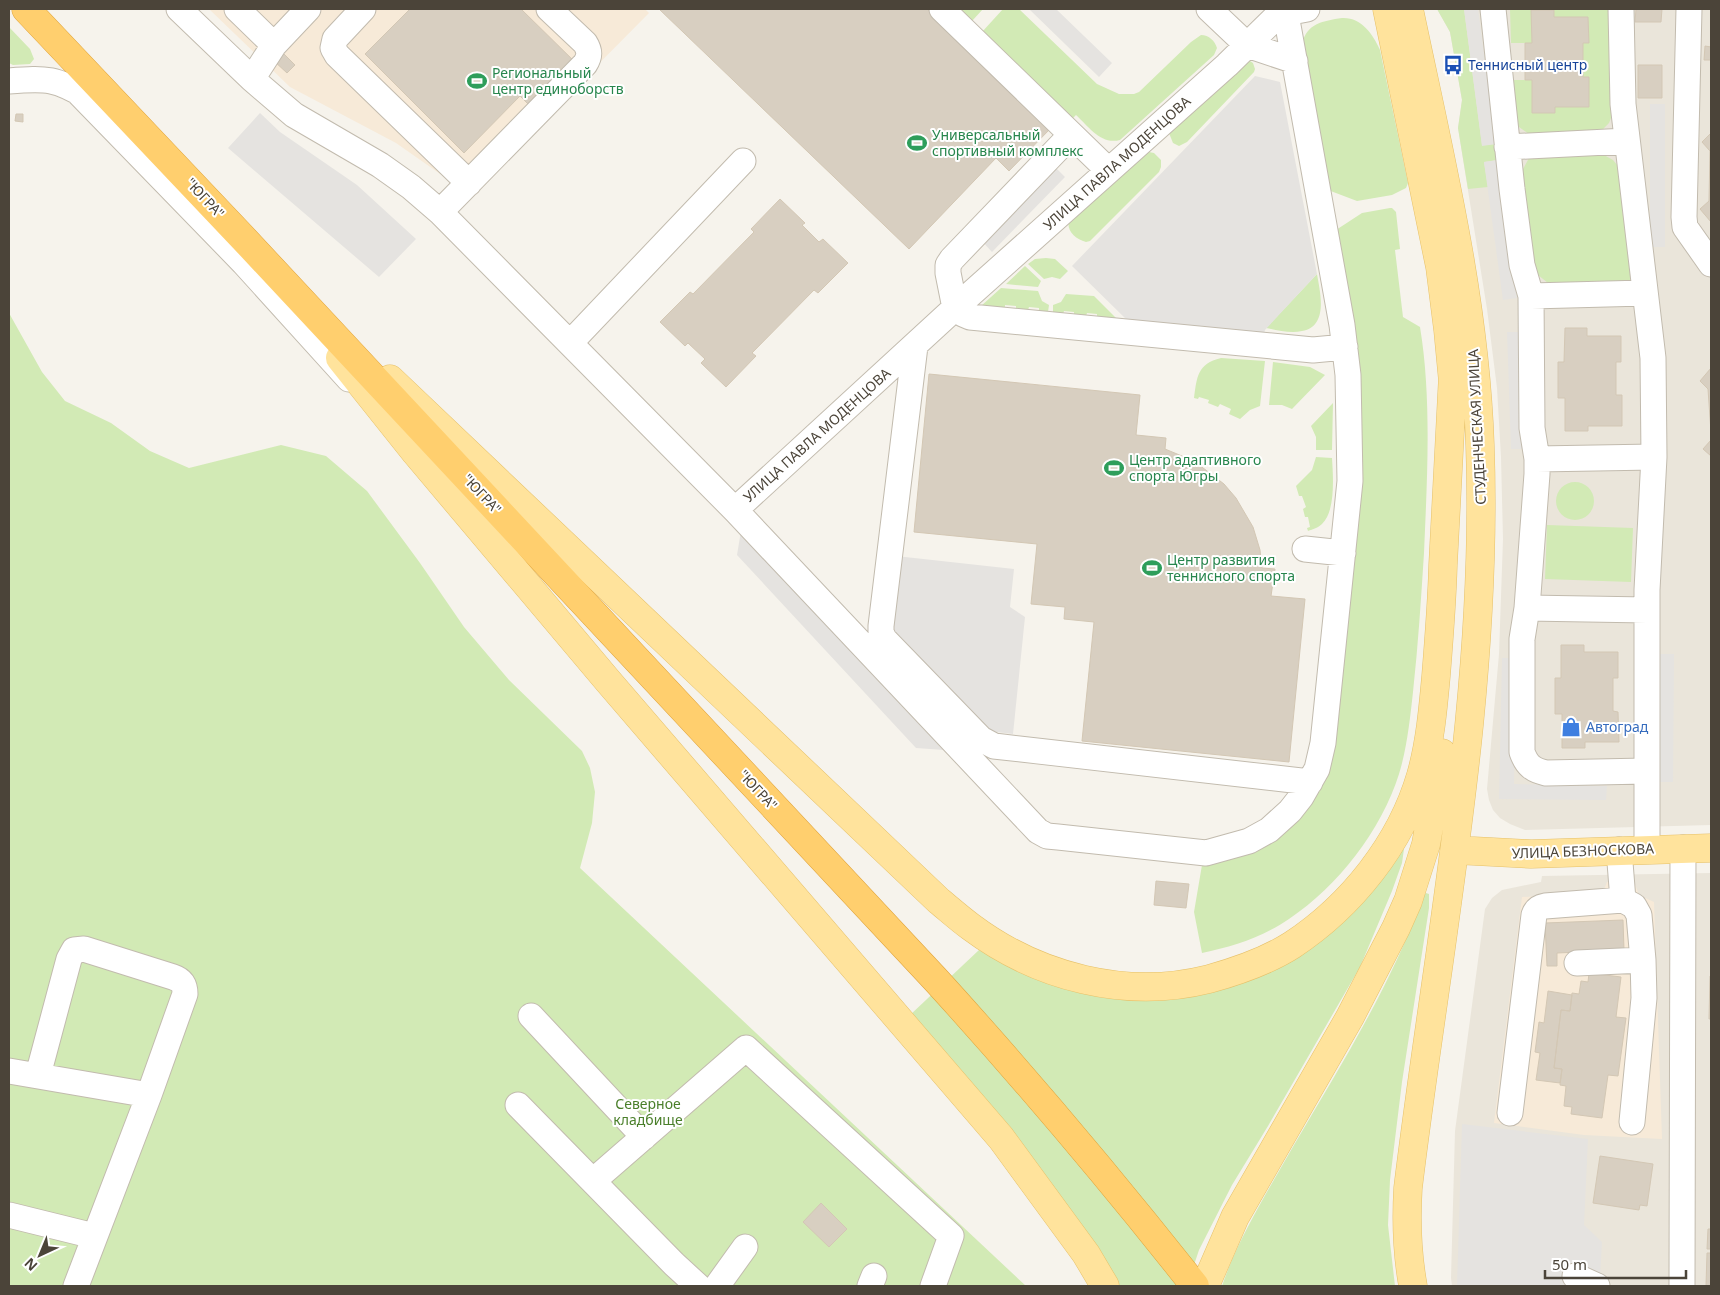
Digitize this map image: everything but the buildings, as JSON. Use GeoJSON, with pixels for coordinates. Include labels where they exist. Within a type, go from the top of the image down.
{"type":"FeatureCollection","features":[{"type":"Feature","properties":{"kind":"highway","name":"\"ЮГРА\""},"geometry":{"type":"LineString","coordinates":[[26,9],[243,238],[936,980],[1083,1147],[1195,1286]]}},
{"type":"Feature","properties":{"kind":"main road","name":"СТУДЕНЧЕСКАЯ УЛИЦА"},"geometry":{"type":"LineString","coordinates":[[1205,1286],[1235,1217],[1350,1017],[1383,956],[1408,901],[1426,844],[1444,738],[1454,640],[1457,575],[1458,492],[1453,374],[1440,267],[1387,9]]}},
{"type":"Feature","properties":{"kind":"main road","name":"СТУДЕНЧЕСКАЯ УЛИЦА"},"geometry":{"type":"LineString","coordinates":[[1409,9],[1462,265],[1477,383],[1480,442],[1481,572],[1478,644],[1469,743],[1408,1188],[1406,1225],[1408,1259],[1413,1286]]}},
{"type":"Feature","properties":{"kind":"main road"},"geometry":{"type":"LineString","coordinates":[[243,238],[939,901],[972,928],[1007,950],[1042,968],[1076,979],[1107,984],[1138,987],[1168,986],[1200,981],[1230,973],[1263,960],[1292,945],[1339,906],[1373,869],[1396,833],[1421,776],[1434,703],[1442,609],[1453,374]]}},
{"type":"Feature","properties":{"kind":"main road"},"geometry":{"type":"LineString","coordinates":[[243,238],[415,452],[1001,1138],[1086,1254],[1104,1286]]}},
{"type":"Feature","properties":{"kind":"main road","name":"УЛИЦА БЕЗНОСКОВА"},"geometry":{"type":"LineString","coordinates":[[1455,850],[1508,854],[1711,848]]}},
{"type":"Feature","properties":{"kind":"street","name":"УЛИЦА ПАВЛА МОДЕНЦОВА"},"geometry":{"type":"LineString","coordinates":[[179,9],[252,79],[294,115],[380,165],[411,187],[440,212],[735,510],[1247,46],[1274,19],[1293,10]]}},
{"type":"Feature","properties":{"kind":"street"},"geometry":{"type":"LineString","coordinates":[[236,9],[274,45]]}},
{"type":"Feature","properties":{"kind":"street"},"geometry":{"type":"LineString","coordinates":[[252,79],[274,45],[308,9]]}},
{"type":"Feature","properties":{"kind":"street"},"geometry":{"type":"LineString","coordinates":[[363,9],[335,39],[333,48],[337,56],[469,183]]}},
{"type":"Feature","properties":{"kind":"street"},"geometry":{"type":"LineString","coordinates":[[440,212],[589,58],[588,48],[585,43],[549,9]]}},
{"type":"Feature","properties":{"kind":"street"},"geometry":{"type":"LineString","coordinates":[[942,9],[1108,170]]}},
{"type":"Feature","properties":{"kind":"street"},"geometry":{"type":"LineString","coordinates":[[1209,9],[1247,46],[1284,58]]}},
{"type":"Feature","properties":{"kind":"street"},"geometry":{"type":"LineString","coordinates":[[1493,9],[1507,146],[1522,265],[1531,296],[1532,428],[1537,459],[1527,608],[1522,650],[1522,752],[1525,761],[1530,767],[1536,771],[1546,773],[1646,771]]}},
{"type":"Feature","properties":{"kind":"street"},"geometry":{"type":"LineString","coordinates":[[1621,9],[1623,104],[1654,358],[1654,457],[1647,610],[1647,849]]}},
{"type":"Feature","properties":{"kind":"street"},"geometry":{"type":"LineString","coordinates":[[1689,9],[1684,217],[1685,227],[1711,264]]}},
{"type":"Feature","properties":{"kind":"street"},"geometry":{"type":"LineString","coordinates":[[735,510],[1038,831],[1047,836],[1206,853],[1249,841],[1270,830],[1290,811],[1310,782],[1322,755],[1350,481],[1348,375],[1345,347],[1325,226],[1284,58],[1293,10]]}},
{"type":"Feature","properties":{"kind":"street"},"geometry":{"type":"LineString","coordinates":[[9,81],[46,79],[62,83],[76,90],[152,141]]}},
{"type":"Feature","properties":{"kind":"street"},"geometry":{"type":"LineString","coordinates":[[76,90],[244,263],[415,452]]}},
{"type":"Feature","properties":{"kind":"street"},"geometry":{"type":"LineString","coordinates":[[1072,135],[952,258],[948,266],[948,273],[956,308],[963,314],[980,318],[1313,350],[1345,347]]}},
{"type":"Feature","properties":{"kind":"street"},"geometry":{"type":"LineString","coordinates":[[1507,146],[1627,141]]}},
{"type":"Feature","properties":{"kind":"street"},"geometry":{"type":"LineString","coordinates":[[570,343],[743,161]]}},
{"type":"Feature","properties":{"kind":"street"},"geometry":{"type":"LineString","coordinates":[[1531,296],[1646,292]]}},
{"type":"Feature","properties":{"kind":"street"},"geometry":{"type":"LineString","coordinates":[[915,346],[880,626],[884,639],[981,739],[994,746],[1310,782]]}},
{"type":"Feature","properties":{"kind":"street"},"geometry":{"type":"LineString","coordinates":[[867,389],[884,388],[892,391],[903,402],[907,410]]}},
{"type":"Feature","properties":{"kind":"street"},"geometry":{"type":"LineString","coordinates":[[1537,459],[1654,457]]}},
{"type":"Feature","properties":{"kind":"street"},"geometry":{"type":"LineString","coordinates":[[1305,549],[1343,554]]}},
{"type":"Feature","properties":{"kind":"street"},"geometry":{"type":"LineString","coordinates":[[1527,608],[1647,610]]}},
{"type":"Feature","properties":{"kind":"street"},"geometry":{"type":"LineString","coordinates":[[1256,775],[1269,786],[1280,801],[1282,811],[1280,820],[1270,830]]}},
{"type":"Feature","properties":{"kind":"street"},"geometry":{"type":"LineString","coordinates":[[1682,1286],[1683,848]]}},
{"type":"Feature","properties":{"kind":"street"},"geometry":{"type":"LineString","coordinates":[[1619,850],[1623,900]]}},
{"type":"Feature","properties":{"kind":"street"},"geometry":{"type":"LineString","coordinates":[[1510,1113],[1536,911],[1540,907],[1545,906],[1623,900],[1634,906],[1639,915],[1644,960],[1644,998],[1632,1122]]}},
{"type":"Feature","properties":{"kind":"street"},"geometry":{"type":"LineString","coordinates":[[38,1075],[69,959],[74,950],[84,949],[173,976],[181,980],[185,986],[185,994],[149,1095],[76,1286]]}},
{"type":"Feature","properties":{"kind":"street"},"geometry":{"type":"LineString","coordinates":[[1577,964],[1644,960]]}},
{"type":"Feature","properties":{"kind":"street"},"geometry":{"type":"LineString","coordinates":[[531,1016],[644,1137]]}},
{"type":"Feature","properties":{"kind":"street"},"geometry":{"type":"LineString","coordinates":[[593,1181],[746,1048],[951,1236],[934,1286]]}},
{"type":"Feature","properties":{"kind":"street"},"geometry":{"type":"LineString","coordinates":[[9,1071],[149,1095]]}},
{"type":"Feature","properties":{"kind":"street"},"geometry":{"type":"LineString","coordinates":[[518,1105],[674,1264],[698,1286]]}},
{"type":"Feature","properties":{"kind":"street"},"geometry":{"type":"LineString","coordinates":[[9,1215],[94,1236]]}},
{"type":"Feature","properties":{"kind":"street"},"geometry":{"type":"LineString","coordinates":[[716,1286],[745,1247]]}},
{"type":"Feature","properties":{"kind":"street"},"geometry":{"type":"LineString","coordinates":[[1575,1276],[1597,1286]]}},
{"type":"Feature","properties":{"kind":"shaded area"},"geometry":{"type":"Polygon","coordinates":[[[209,9],[645,9],[649,13],[466,198],[446,178],[396,143],[290,87],[209,9]]]}},
{"type":"Feature","properties":{"kind":"shaded area"},"geometry":{"type":"Polygon","coordinates":[[[1029,9],[1056,9],[1112,63],[1099,77],[1029,9]]]}},
{"type":"Feature","properties":{"kind":"shaded area"},"geometry":{"type":"Polygon","coordinates":[[[1437,9],[1711,9],[1711,825],[1525,830],[1500,818],[1493,810],[1489,800],[1487,789],[1499,654],[1503,539],[1497,388],[1487,309],[1458,128],[1462,100],[1450,32],[1437,9]]]}},
{"type":"Feature","properties":{"kind":"shaded area"},"geometry":{"type":"Polygon","coordinates":[[[1464,9],[1478,9],[1496,144],[1482,146],[1464,9]]]}},
{"type":"Feature","properties":{"kind":"shaded area"},"geometry":{"type":"Polygon","coordinates":[[[1255,76],[1280,82],[1317,274],[1265,330],[1263,337],[1128,321],[1072,266],[1255,76]]]}},
{"type":"Feature","properties":{"kind":"shaded area"},"geometry":{"type":"Polygon","coordinates":[[[1650,104],[1665,104],[1665,247],[1650,247],[1650,104]]]}},
{"type":"Feature","properties":{"kind":"shaded area"},"geometry":{"type":"Polygon","coordinates":[[[260,113],[280,132],[357,185],[416,239],[379,277],[228,148],[260,113]]]}},
{"type":"Feature","properties":{"kind":"shaded area"},"geometry":{"type":"Polygon","coordinates":[[[1498,160],[1517,298],[1503,300],[1484,162],[1498,160]]]}},
{"type":"Feature","properties":{"kind":"shaded area"},"geometry":{"type":"Polygon","coordinates":[[[1053,165],[1065,177],[992,252],[980,239],[1053,165]]]}},
{"type":"Feature","properties":{"kind":"shaded area"},"geometry":{"type":"Polygon","coordinates":[[[1507,332],[1521,332],[1524,449],[1511,449],[1507,332]]]}},
{"type":"Feature","properties":{"kind":"shaded area"},"geometry":{"type":"Polygon","coordinates":[[[741,531],[944,750],[916,748],[737,555],[741,531]]]}},
{"type":"Feature","properties":{"kind":"shaded area"},"geometry":{"type":"Polygon","coordinates":[[[896,556],[1014,569],[1010,607],[1025,617],[1013,734],[989,731],[888,630],[896,556]]]}},
{"type":"Feature","properties":{"kind":"shaded area"},"geometry":{"type":"Polygon","coordinates":[[[1659,654],[1674,654],[1673,782],[1658,782],[1659,654]]]}},
{"type":"Feature","properties":{"kind":"shaded area"},"geometry":{"type":"Polygon","coordinates":[[[1502,658],[1516,658],[1514,784],[1607,786],[1606,800],[1499,799],[1502,658]]]}},
{"type":"Feature","properties":{"kind":"shaded area"},"geometry":{"type":"Polygon","coordinates":[[[1711,873],[1711,1286],[1452,1286],[1455,1131],[1485,909],[1492,898],[1502,890],[1541,882],[1542,876],[1711,873]]]}},
{"type":"Feature","properties":{"kind":"shaded area"},"geometry":{"type":"Polygon","coordinates":[[[1607,882],[1635,884],[1639,895],[1654,902],[1662,1139],[1584,1135],[1494,1123],[1522,897],[1603,892],[1607,882]]]}},
{"type":"Feature","properties":{"kind":"shaded area"},"geometry":{"type":"Polygon","coordinates":[[[1462,1124],[1588,1139],[1584,1225],[1602,1242],[1600,1277],[1566,1286],[1457,1286],[1462,1124]]]}},
{"type":"Feature","properties":{"kind":"green space"},"geometry":{"type":"Polygon","coordinates":[[[952,9],[983,9],[972,21],[952,9]]]}},
{"type":"Feature","properties":{"kind":"green space"},"geometry":{"type":"Polygon","coordinates":[[[1003,9],[1019,9],[1097,84],[1119,94],[1139,92],[1191,42],[1201,35],[1211,39],[1217,48],[1214,55],[1120,140],[1107,140],[1091,130],[1076,115],[1069,122],[982,32],[1003,9]]]}},
{"type":"Feature","properties":{"kind":"green space"},"geometry":{"type":"Polygon","coordinates":[[[1437,9],[1464,9],[1482,145],[1496,144],[1498,160],[1484,162],[1488,187],[1468,189],[1458,128],[1462,100],[1450,32],[1437,9]]]}},
{"type":"Feature","properties":{"kind":"green space"},"geometry":{"type":"Polygon","coordinates":[[[1510,9],[1610,9],[1611,118],[1609,123],[1600,132],[1529,134],[1519,127],[1516,121],[1512,80],[1532,80],[1555,113],[1555,107],[1589,107],[1589,77],[1583,77],[1583,43],[1589,43],[1588,18],[1554,17],[1554,10],[1532,10],[1532,43],[1511,43],[1510,9]]]}},
{"type":"Feature","properties":{"kind":"green space"},"geometry":{"type":"Polygon","coordinates":[[[1349,18],[1361,23],[1374,38],[1380,50],[1408,183],[1406,188],[1392,195],[1357,201],[1328,190],[1302,44],[1304,37],[1312,27],[1328,20],[1349,18]]]}},
{"type":"Feature","properties":{"kind":"green space"},"geometry":{"type":"Polygon","coordinates":[[[9,27],[30,49],[34,59],[30,64],[13,65],[9,63],[9,27]]]}},
{"type":"Feature","properties":{"kind":"green space"},"geometry":{"type":"Polygon","coordinates":[[[1247,59],[1253,63],[1254,72],[1187,142],[1179,146],[1173,143],[1169,133],[1247,59]]]}},
{"type":"Feature","properties":{"kind":"green space"},"geometry":{"type":"Polygon","coordinates":[[[1144,151],[1154,153],[1161,160],[1159,172],[1090,241],[1086,242],[1075,237],[1070,231],[1069,219],[1144,151]]]}},
{"type":"Feature","properties":{"kind":"green space"},"geometry":{"type":"Polygon","coordinates":[[[1602,154],[1613,160],[1618,166],[1627,208],[1622,209],[1633,273],[1630,280],[1626,283],[1548,283],[1538,275],[1535,269],[1522,171],[1529,158],[1602,154]]]}},
{"type":"Feature","properties":{"kind":"green space"},"geometry":{"type":"Polygon","coordinates":[[[1392,208],[1396,212],[1400,249],[1395,250],[1403,317],[1420,327],[1424,354],[1428,440],[1421,606],[1411,713],[1402,764],[1381,816],[1356,856],[1341,874],[1307,906],[1269,931],[1225,948],[1202,953],[1194,912],[1202,865],[1300,817],[1358,504],[1336,230],[1362,213],[1392,208]]]}},
{"type":"Feature","properties":{"kind":"green space"},"geometry":{"type":"Polygon","coordinates":[[[1035,259],[1055,259],[1068,271],[1060,279],[1052,277],[1044,279],[1028,264],[1035,259]]]}},
{"type":"Feature","properties":{"kind":"green space"},"geometry":{"type":"Polygon","coordinates":[[[1025,266],[1041,281],[1038,287],[1006,284],[1025,266]]]}},
{"type":"Feature","properties":{"kind":"green space"},"geometry":{"type":"Polygon","coordinates":[[[1317,274],[1321,307],[1316,323],[1311,328],[1298,332],[1266,328],[1317,274]]]}},
{"type":"Feature","properties":{"kind":"green space"},"geometry":{"type":"Polygon","coordinates":[[[1001,288],[1038,291],[1042,301],[1049,305],[1048,312],[1039,311],[1039,308],[1029,307],[1028,310],[1016,309],[1016,306],[1005,305],[1005,308],[981,306],[1001,288]]]}},
{"type":"Feature","properties":{"kind":"green space"},"geometry":{"type":"Polygon","coordinates":[[[1066,294],[1094,296],[1117,319],[1097,317],[1097,314],[1087,313],[1086,316],[1074,315],[1074,312],[1064,311],[1063,314],[1053,313],[1053,305],[1061,302],[1066,294]]]}},
{"type":"Feature","properties":{"kind":"green space","name":"Северное кладбище"},"geometry":{"type":"Polygon","coordinates":[[[9,313],[42,372],[65,401],[111,423],[150,451],[189,468],[281,445],[326,456],[367,491],[464,627],[509,680],[582,751],[590,768],[595,792],[592,823],[580,868],[1026,1286],[9,1286],[9,313]]]}},
{"type":"Feature","properties":{"kind":"green space"},"geometry":{"type":"Polygon","coordinates":[[[1221,358],[1265,361],[1260,406],[1250,410],[1240,419],[1229,414],[1231,409],[1220,404],[1218,407],[1208,403],[1209,400],[1199,397],[1198,399],[1194,398],[1200,372],[1207,364],[1221,358]]]}},
{"type":"Feature","properties":{"kind":"green space"},"geometry":{"type":"Polygon","coordinates":[[[1273,362],[1310,367],[1325,375],[1292,409],[1282,405],[1269,405],[1273,362]]]}},
{"type":"Feature","properties":{"kind":"green space"},"geometry":{"type":"Polygon","coordinates":[[[1333,403],[1332,450],[1316,450],[1316,437],[1311,426],[1333,403]]]}},
{"type":"Feature","properties":{"kind":"green space"},"geometry":{"type":"Polygon","coordinates":[[[1316,457],[1332,458],[1332,502],[1330,511],[1322,524],[1308,531],[1307,528],[1310,527],[1308,517],[1305,517],[1303,509],[1306,507],[1302,496],[1299,496],[1296,486],[1312,470],[1316,457]]]}},
{"type":"Feature","properties":{"kind":"green space"},"geometry":{"type":"Polygon","coordinates":[[[1575,482],[1589,487],[1594,501],[1589,515],[1575,520],[1561,515],[1556,501],[1561,487],[1575,482]]]}},
{"type":"Feature","properties":{"kind":"green space"},"geometry":{"type":"Polygon","coordinates":[[[1547,525],[1633,528],[1631,582],[1545,579],[1547,525]]]}},
{"type":"Feature","properties":{"kind":"green space"},"geometry":{"type":"Polygon","coordinates":[[[1404,849],[1402,863],[1392,891],[1360,967],[1232,1185],[1199,1250],[1187,1286],[1119,1286],[1106,1265],[909,1016],[979,950],[1022,972],[1210,990],[1404,849]]]}},
{"type":"Feature","properties":{"kind":"green space"},"geometry":{"type":"Polygon","coordinates":[[[1426,893],[1429,894],[1429,908],[1402,1082],[1390,1180],[1388,1225],[1395,1286],[1222,1286],[1237,1249],[1255,1214],[1381,992],[1426,893]]]}},
{"type":"Feature","properties":{"kind":"place","name":"Теннисный центр"},"geometry":{"type":"Point","coordinates":[1453,65]}},
{"type":"Feature","properties":{"kind":"place","name":"Региональный центр единоборств"},"geometry":{"type":"Point","coordinates":[477,81]}},
{"type":"Feature","properties":{"kind":"place","name":"Универсальный спортивный комплекс"},"geometry":{"type":"Point","coordinates":[917,143]}},
{"type":"Feature","properties":{"kind":"place","name":"Центр адаптивного спорта Югры"},"geometry":{"type":"Point","coordinates":[1114,468]}},
{"type":"Feature","properties":{"kind":"place","name":"Центр развития теннисного спорта"},"geometry":{"type":"Point","coordinates":[1152,568]}},
{"type":"Feature","properties":{"kind":"place","name":"Автоград"},"geometry":{"type":"Point","coordinates":[1571,727]}}]}
